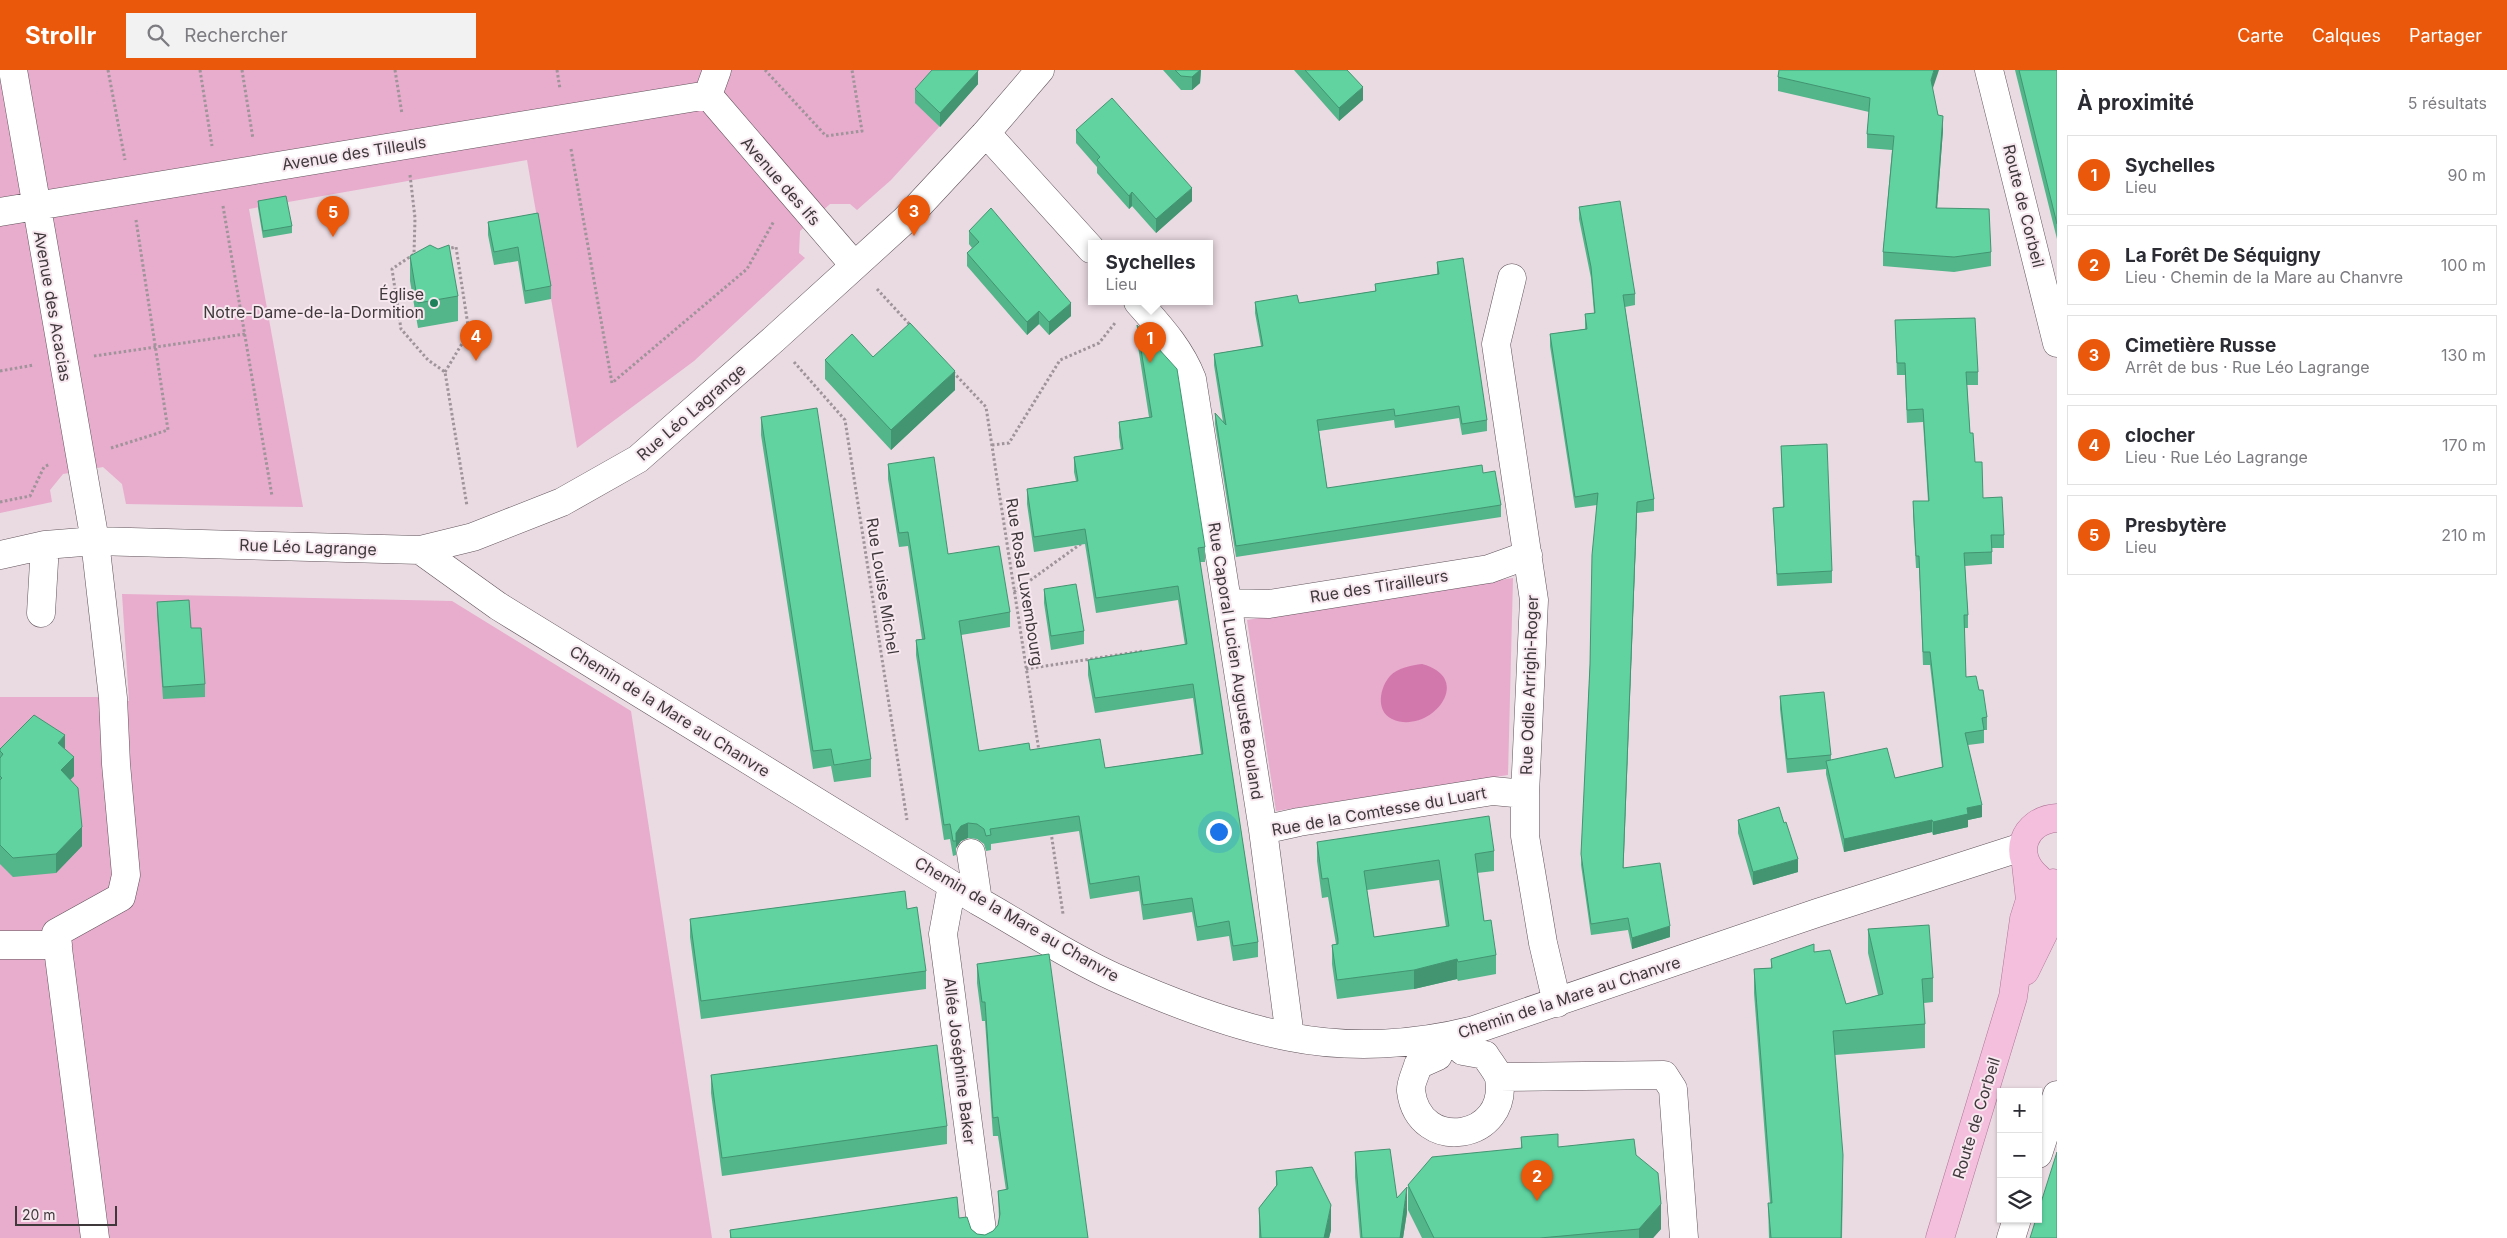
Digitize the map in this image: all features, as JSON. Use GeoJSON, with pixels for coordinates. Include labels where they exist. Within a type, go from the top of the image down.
{"type":"FeatureCollection","features":[{"type":"Feature","properties":{"kind":"main road"},"geometry":{"type":"LineString","coordinates":[[2055,883],[2040,879],[2024,855],[2025,836],[2039,822],[2057,818]]}},
{"type":"Feature","properties":{"kind":"main road","name":"Route de Corbeil"},"geometry":{"type":"LineString","coordinates":[[2013,997],[2024,920],[2030,900],[2024,855]]}},
{"type":"Feature","properties":{"kind":"main road","name":"Route de Corbeil"},"geometry":{"type":"LineString","coordinates":[[1940,1238],[2013,997],[2046,926],[2055,883]]}},
{"type":"Feature","properties":{"kind":"street","name":"Avenue des Acacias"},"geometry":{"type":"LineString","coordinates":[[13,70],[95,541],[113,698],[116,764],[126,875],[121,898],[56,933],[58,945]]}},
{"type":"Feature","properties":{"kind":"street"},"geometry":{"type":"LineString","coordinates":[[708,95],[717,70]]}},
{"type":"Feature","properties":{"kind":"street","name":"Rue Léo Lagrange"},"geometry":{"type":"LineString","coordinates":[[0,555],[45,545],[95,541],[420,550],[473,537],[562,502],[638,459],[774,339],[906,219],[986,133],[1040,70]]}},
{"type":"Feature","properties":{"kind":"street","name":"Route de Corbeil"},"geometry":{"type":"LineString","coordinates":[[1989,70],[2057,343]]}},
{"type":"Feature","properties":{"kind":"street","name":"Avenue des Tilleuls"},"geometry":{"type":"LineString","coordinates":[[0,212],[708,95]]}},
{"type":"Feature","properties":{"kind":"street","name":"Avenue des Ifs"},"geometry":{"type":"LineString","coordinates":[[708,95],[854,265]]}},
{"type":"Feature","properties":{"kind":"street"},"geometry":{"type":"LineString","coordinates":[[986,133],[1088,246]]}},
{"type":"Feature","properties":{"kind":"street","name":"Rue Odile Arrighi-Roger"},"geometry":{"type":"LineString","coordinates":[[1512,278],[1496,344],[1534,600],[1525,794],[1527,846],[1543,943],[1557,1003]]}},
{"type":"Feature","properties":{"kind":"street","name":"Rue Caporal Lucien Auguste Bouland"},"geometry":{"type":"LineString","coordinates":[[1141,305],[1172,340],[1185,359],[1192,378],[1263,830],[1290,1037]]}},
{"type":"Feature","properties":{"kind":"street"},"geometry":{"type":"LineString","coordinates":[[41,613],[45,545]]}},
{"type":"Feature","properties":{"kind":"street","name":"Chemin de la Mare au Chanvre"},"geometry":{"type":"LineString","coordinates":[[420,550],[498,606],[978,901],[1069,952],[1113,976],[1179,1003],[1231,1021],[1290,1037],[1358,1043],[1447,1036],[1557,1003],[1817,913],[2024,855]]}},
{"type":"Feature","properties":{"kind":"street","name":"Rue des Tirailleurs"},"geometry":{"type":"LineString","coordinates":[[1228,603],[1269,604],[1489,569],[1528,555]]}},
{"type":"Feature","properties":{"kind":"street","name":"Rue de la Comtesse du Luart"},"geometry":{"type":"LineString","coordinates":[[1263,830],[1299,822],[1493,791],[1525,794]]}},
{"type":"Feature","properties":{"kind":"street"},"geometry":{"type":"LineString","coordinates":[[971,853],[978,901]]}},
{"type":"Feature","properties":{"kind":"street","name":"Allée Joséphine Baker"},"geometry":{"type":"LineString","coordinates":[[952,885],[943,934],[982,1238]]}},
{"type":"Feature","properties":{"kind":"street"},"geometry":{"type":"LineString","coordinates":[[0,945],[58,945],[95,1238]]}},
{"type":"Feature","properties":{"kind":"street"},"geometry":{"type":"LineString","coordinates":[[1447,1036],[1463,1051],[1484,1055],[1499,1077],[1498,1102],[1485,1124],[1462,1134],[1437,1130],[1418,1114],[1410,1089],[1418,1065],[1438,1056],[1447,1036]]}},
{"type":"Feature","properties":{"kind":"street"},"geometry":{"type":"LineString","coordinates":[[1499,1077],[1664,1075],[1673,1089],[1684,1238]]}},
{"type":"Feature","properties":{"kind":"street"},"geometry":{"type":"LineString","coordinates":[[2042,1142],[2057,1095]]}},
{"type":"Feature","properties":{"kind":"street"},"geometry":{"type":"LineString","coordinates":[[2011,1238],[2016,1223]]}},
{"type":"Feature","properties":{"kind":"path"},"geometry":{"type":"LineString","coordinates":[[108,70],[131,190],[168,430]]}},
{"type":"Feature","properties":{"kind":"path"},"geometry":{"type":"LineString","coordinates":[[200,70],[272,496]]}},
{"type":"Feature","properties":{"kind":"path"},"geometry":{"type":"LineString","coordinates":[[242,70],[257,169]]}},
{"type":"Feature","properties":{"kind":"path"},"geometry":{"type":"LineString","coordinates":[[395,70],[414,218],[414,254]]}},
{"type":"Feature","properties":{"kind":"path"},"geometry":{"type":"LineString","coordinates":[[765,70],[826,136],[862,131],[852,70]]}},
{"type":"Feature","properties":{"kind":"path"},"geometry":{"type":"LineString","coordinates":[[566,119],[612,383],[747,269],[792,195]]}},
{"type":"Feature","properties":{"kind":"path"},"geometry":{"type":"LineString","coordinates":[[439,250],[456,247],[470,332],[444,372],[473,537]]}},
{"type":"Feature","properties":{"kind":"path"},"geometry":{"type":"LineString","coordinates":[[422,252],[414,254],[392,269],[401,329],[428,360],[444,372]]}},
{"type":"Feature","properties":{"kind":"path"},"geometry":{"type":"LineString","coordinates":[[854,265],[914,329]]}},
{"type":"Feature","properties":{"kind":"path"},"geometry":{"type":"LineString","coordinates":[[992,445],[1009,443],[1060,360],[1099,343],[1118,320]]}},
{"type":"Feature","properties":{"kind":"path"},"geometry":{"type":"LineString","coordinates":[[63,360],[157,349],[245,334]]}},
{"type":"Feature","properties":{"kind":"path","name":"Rue Louise Michel"},"geometry":{"type":"LineString","coordinates":[[774,339],[845,420],[914,861]]}},
{"type":"Feature","properties":{"kind":"path","name":"Rue Rosa Luxembourg"},"geometry":{"type":"LineString","coordinates":[[946,365],[986,407],[1040,757]]}},
{"type":"Feature","properties":{"kind":"path"},"geometry":{"type":"LineString","coordinates":[[1014,592],[1086,541]]}},
{"type":"Feature","properties":{"kind":"path"},"geometry":{"type":"LineString","coordinates":[[1026,669],[1144,651]]}},
{"type":"Feature","properties":{"kind":"path"},"geometry":{"type":"LineString","coordinates":[[1050,825],[1069,952]]}},
{"type":"Feature","properties":{"kind":"shaded area"},"geometry":{"type":"Polygon","coordinates":[[[0,70],[976,70],[978,84],[891,180],[857,210],[850,204],[830,204],[800,231],[799,253],[805,258],[694,361],[577,448],[527,160],[249,209],[303,507],[126,504],[122,484],[103,467],[63,474],[50,490],[52,502],[0,513],[0,70]]]}},
{"type":"Feature","properties":{"kind":"shaded area"},"geometry":{"type":"Polygon","coordinates":[[[1513,578],[1508,775],[1276,811],[1247,620],[1513,578]]]}},
{"type":"Feature","properties":{"kind":"shaded area"},"geometry":{"type":"Polygon","coordinates":[[[122,594],[452,601],[631,711],[712,1238],[0,1238],[0,697],[96,697],[129,701],[122,594]]]}},
{"type":"Feature","properties":{"kind":"shaded area"},"geometry":{"type":"Polygon","coordinates":[[[1422,664],[1438,671],[1446,681],[1446,692],[1442,704],[1420,720],[1406,722],[1392,719],[1383,710],[1381,705],[1384,686],[1393,673],[1409,666],[1422,664]]]}},
{"type":"Feature","properties":{"kind":"building"},"geometry":{"type":"Polygon","coordinates":[[[932,70],[978,71],[940,113],[915,89],[932,70]]]}},
{"type":"Feature","properties":{"kind":"building"},"geometry":{"type":"Polygon","coordinates":[[[1175,70],[1200,70],[1192,77],[1181,76],[1175,70]]]}},
{"type":"Feature","properties":{"kind":"building"},"geometry":{"type":"Polygon","coordinates":[[[1305,70],[1347,70],[1363,87],[1339,108],[1305,70]]]}},
{"type":"Feature","properties":{"kind":"building"},"geometry":{"type":"Polygon","coordinates":[[[1779,70],[1934,70],[1931,80],[1938,115],[1943,116],[1936,208],[1989,209],[1991,252],[1954,257],[1883,252],[1894,136],[1867,134],[1870,98],[1778,77],[1779,70]]]}},
{"type":"Feature","properties":{"kind":"building"},"geometry":{"type":"Polygon","coordinates":[[[2019,70],[2057,70],[2057,224],[2019,70]]]}},
{"type":"Feature","properties":{"kind":"building"},"geometry":{"type":"Polygon","coordinates":[[[1112,98],[1192,188],[1156,219],[1132,192],[1129,196],[1097,160],[1100,157],[1076,130],[1112,98]]]}},
{"type":"Feature","properties":{"kind":"building"},"geometry":{"type":"Polygon","coordinates":[[[286,196],[292,226],[263,231],[258,201],[286,196]]]}},
{"type":"Feature","properties":{"kind":"building"},"geometry":{"type":"Polygon","coordinates":[[[1620,201],[1635,294],[1623,295],[1654,499],[1637,502],[1623,868],[1660,863],[1670,926],[1632,938],[1628,918],[1591,924],[1581,854],[1590,665],[1592,555],[1598,493],[1575,497],[1550,334],[1587,329],[1585,314],[1595,313],[1591,267],[1579,207],[1620,201]]]}},
{"type":"Feature","properties":{"kind":"building"},"geometry":{"type":"Polygon","coordinates":[[[991,208],[1071,303],[1049,322],[1039,311],[1027,322],[967,253],[979,242],[969,231],[991,208]]]}},
{"type":"Feature","properties":{"kind":"building"},"geometry":{"type":"Polygon","coordinates":[[[538,213],[551,286],[525,291],[518,247],[494,252],[488,222],[538,213]]]}},
{"type":"Feature","properties":{"kind":"building"},"geometry":{"type":"Polygon","coordinates":[[[430,245],[438,249],[449,245],[458,296],[418,303],[410,256],[430,245]]]}},
{"type":"Feature","properties":{"kind":"building"},"geometry":{"type":"Polygon","coordinates":[[[1463,258],[1487,420],[1462,424],[1459,406],[1395,416],[1394,409],[1317,420],[1327,488],[1482,465],[1483,473],[1495,471],[1501,505],[1236,546],[1215,413],[1226,425],[1214,354],[1263,346],[1255,302],[1297,295],[1299,303],[1376,291],[1375,284],[1439,274],[1437,262],[1463,258]]]}},
{"type":"Feature","properties":{"kind":"building"},"geometry":{"type":"Polygon","coordinates":[[[1975,318],[1978,372],[1966,372],[1970,433],[1973,433],[1975,462],[1982,462],[1983,498],[2002,497],[2004,535],[1991,535],[1992,552],[1964,553],[1968,615],[1964,615],[1966,677],[1976,676],[1979,690],[1983,690],[1987,717],[1982,718],[1984,730],[1965,733],[1982,805],[1967,808],[1968,814],[1844,839],[1826,761],[1887,748],[1895,778],[1943,767],[1930,652],[1923,652],[1919,556],[1916,556],[1913,501],[1929,501],[1923,409],[1907,410],[1905,363],[1897,363],[1895,320],[1975,318]]]}},
{"type":"Feature","properties":{"kind":"building"},"geometry":{"type":"Polygon","coordinates":[[[910,323],[955,371],[891,430],[825,360],[852,334],[873,357],[910,323]]]}},
{"type":"Feature","properties":{"kind":"building"},"geometry":{"type":"Polygon","coordinates":[[[1137,325],[1177,369],[1205,547],[1198,548],[1258,942],[1233,946],[1229,921],[1197,927],[1192,898],[1143,905],[1139,876],[1090,884],[1079,816],[990,829],[991,835],[986,836],[984,829],[977,824],[968,823],[961,826],[956,833],[956,841],[953,841],[950,824],[944,825],[916,640],[925,639],[908,532],[899,533],[888,464],[934,457],[948,554],[999,546],[1010,612],[959,621],[979,751],[1029,743],[1030,750],[1100,739],[1105,768],[1203,754],[1193,684],[1095,698],[1088,660],[1187,644],[1178,586],[1096,598],[1085,529],[1034,537],[1027,489],[1078,481],[1074,457],[1123,449],[1119,422],[1152,417],[1137,325]]]}},
{"type":"Feature","properties":{"kind":"building"},"geometry":{"type":"Polygon","coordinates":[[[817,408],[871,759],[834,765],[831,749],[813,751],[761,417],[817,408]]]}},
{"type":"Feature","properties":{"kind":"building"},"geometry":{"type":"Polygon","coordinates":[[[1827,444],[1832,571],[1777,574],[1773,508],[1784,507],[1781,446],[1827,444]]]}},
{"type":"Feature","properties":{"kind":"building"},"geometry":{"type":"Polygon","coordinates":[[[1076,584],[1084,631],[1051,636],[1044,589],[1076,584]]]}},
{"type":"Feature","properties":{"kind":"building"},"geometry":{"type":"Polygon","coordinates":[[[189,600],[191,628],[201,628],[205,684],[163,687],[157,602],[189,600]]]}},
{"type":"Feature","properties":{"kind":"building"},"geometry":{"type":"Polygon","coordinates":[[[1824,692],[1831,755],[1787,759],[1780,696],[1824,692]]]}},
{"type":"Feature","properties":{"kind":"building"},"geometry":{"type":"Polygon","coordinates":[[[34,715],[65,735],[58,743],[74,757],[61,770],[78,788],[82,827],[56,854],[13,858],[0,845],[0,780],[2,778],[0,776],[0,758],[3,754],[0,749],[34,715]]]}},
{"type":"Feature","properties":{"kind":"building"},"geometry":{"type":"Polygon","coordinates":[[[1779,807],[1798,859],[1753,872],[1738,820],[1779,807]]]}},
{"type":"Feature","properties":{"kind":"building"},"geometry":{"type":"Polygon","coordinates":[[[1489,816],[1494,851],[1475,854],[1484,921],[1491,920],[1496,955],[1458,962],[1457,959],[1414,970],[1337,980],[1332,945],[1338,944],[1338,939],[1328,878],[1322,879],[1317,842],[1489,816]],[[1439,860],[1364,871],[1374,937],[1449,926],[1439,860]]]}},
{"type":"Feature","properties":{"kind":"building"},"geometry":{"type":"Polygon","coordinates":[[[905,891],[907,909],[917,907],[926,971],[701,1001],[690,919],[905,891]]]}},
{"type":"Feature","properties":{"kind":"building"},"geometry":{"type":"Polygon","coordinates":[[[1929,925],[1933,978],[1922,979],[1925,1024],[1833,1031],[1843,1155],[1841,1238],[1771,1238],[1768,1203],[1772,1203],[1754,969],[1772,968],[1771,959],[1814,944],[1814,952],[1830,950],[1846,1004],[1883,994],[1868,929],[1929,925]]]}},
{"type":"Feature","properties":{"kind":"building"},"geometry":{"type":"Polygon","coordinates":[[[1049,954],[1088,1238],[731,1238],[730,1230],[957,1197],[959,1218],[967,1217],[971,1229],[977,1234],[985,1235],[993,1231],[998,1225],[1000,1214],[998,1191],[1008,1189],[998,1117],[993,1118],[985,1002],[982,1002],[977,964],[1049,954]]]}},
{"type":"Feature","properties":{"kind":"building"},"geometry":{"type":"Polygon","coordinates":[[[937,1045],[947,1126],[722,1158],[711,1075],[937,1045]]]}},
{"type":"Feature","properties":{"kind":"building"},"geometry":{"type":"Polygon","coordinates":[[[1558,1134],[1558,1147],[1634,1139],[1636,1155],[1658,1173],[1661,1204],[1639,1229],[1540,1238],[1434,1238],[1408,1185],[1432,1157],[1522,1148],[1521,1137],[1558,1134]]]}},
{"type":"Feature","properties":{"kind":"building"},"geometry":{"type":"Polygon","coordinates":[[[1390,1149],[1397,1198],[1407,1187],[1400,1238],[1362,1238],[1355,1152],[1390,1149]]]}},
{"type":"Feature","properties":{"kind":"building"},"geometry":{"type":"Polygon","coordinates":[[[2057,1152],[2057,1238],[2030,1238],[2035,1223],[2042,1223],[2042,1199],[2057,1152]]]}},
{"type":"Feature","properties":{"kind":"building"},"geometry":{"type":"Polygon","coordinates":[[[1312,1167],[1331,1205],[1324,1238],[1261,1238],[1259,1208],[1277,1185],[1276,1171],[1312,1167]]]}},
{"type":"Feature","properties":{"kind":"place","name":"Cimetière Russe"},"geometry":{"type":"Point","coordinates":[914,236]}},
{"type":"Feature","properties":{"kind":"place","name":"Presbytère"},"geometry":{"type":"Point","coordinates":[333,237]}},
{"type":"Feature","properties":{"kind":"place","name":"Église Notre-Dame-de-la-Dormition"},"geometry":{"type":"Point","coordinates":[434,303]}},
{"type":"Feature","properties":{"kind":"place","name":"clocher"},"geometry":{"type":"Point","coordinates":[476,361]}},
{"type":"Feature","properties":{"kind":"place","name":"Sychelles"},"geometry":{"type":"Point","coordinates":[1150,363]}},
{"type":"Feature","properties":{"kind":"place","name":"La Forêt De Séquigny"},"geometry":{"type":"Point","coordinates":[1537,1201]}}]}
